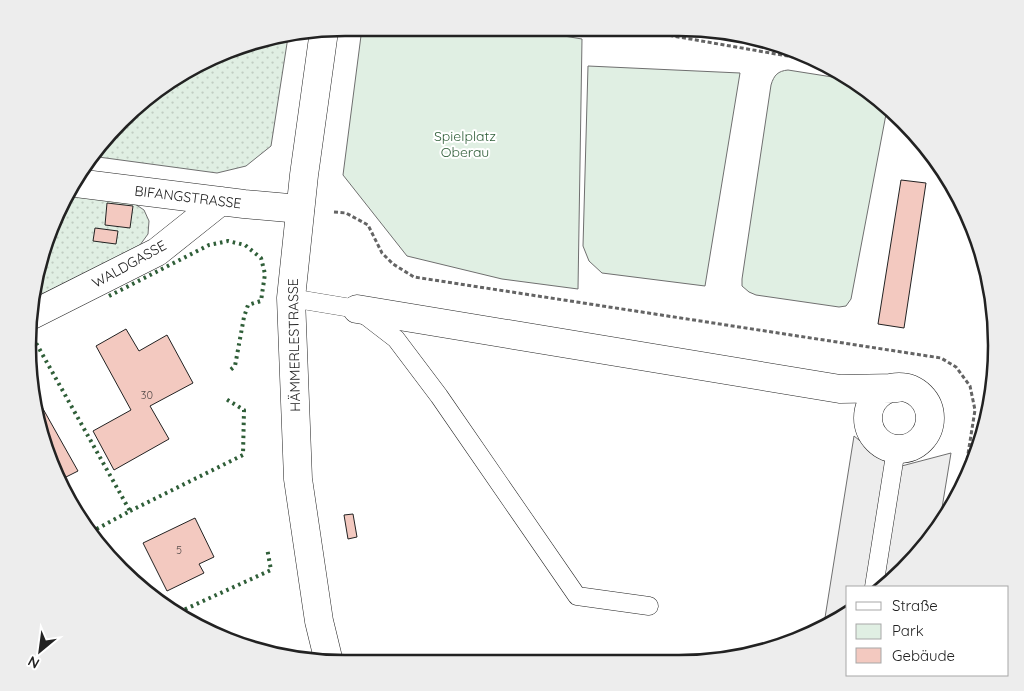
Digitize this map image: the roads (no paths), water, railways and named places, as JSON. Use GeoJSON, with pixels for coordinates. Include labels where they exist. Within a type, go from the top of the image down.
{"type":"FeatureCollection","features":[{"type":"Feature","properties":{"kind":"street","name":"HÄMMERLESTRASSE"},"geometry":{"type":"LineString","coordinates":[[323,37],[300,209],[291,298],[298,479],[318,620],[327,654]]}},
{"type":"Feature","properties":{"kind":"street","name":"BIFANGSTRASSE"},"geometry":{"type":"LineString","coordinates":[[83,183],[300,209]]}},
{"type":"Feature","properties":{"kind":"street","name":"WALDGASSE"},"geometry":{"type":"LineString","coordinates":[[38,312],[157,252],[221,201]]}},
{"type":"Feature","properties":{"kind":"street"},"geometry":{"type":"LineString","coordinates":[[357,309],[840,389],[907,389],[920,396],[929,409],[928,429],[923,438],[916,444],[896,449],[886,446],[878,441],[872,432],[863,405],[856,397],[840,389]]}},
{"type":"Feature","properties":{"kind":"street"},"geometry":{"type":"LineString","coordinates":[[869,423],[872,403],[887,390],[897,388]]}},
{"type":"Feature","properties":{"kind":"lane"},"geometry":{"type":"LineString","coordinates":[[291,298],[357,309],[396,339],[439,396],[577,596],[649,606]]}},
{"type":"Feature","properties":{"kind":"lane"},"geometry":{"type":"LineString","coordinates":[[874,585],[896,449]]}},
{"type":"Feature","properties":{"kind":"park label","name":"Spielplatz Oberau"},"geometry":{"type":"Point","coordinates":[465,144]}}]}
